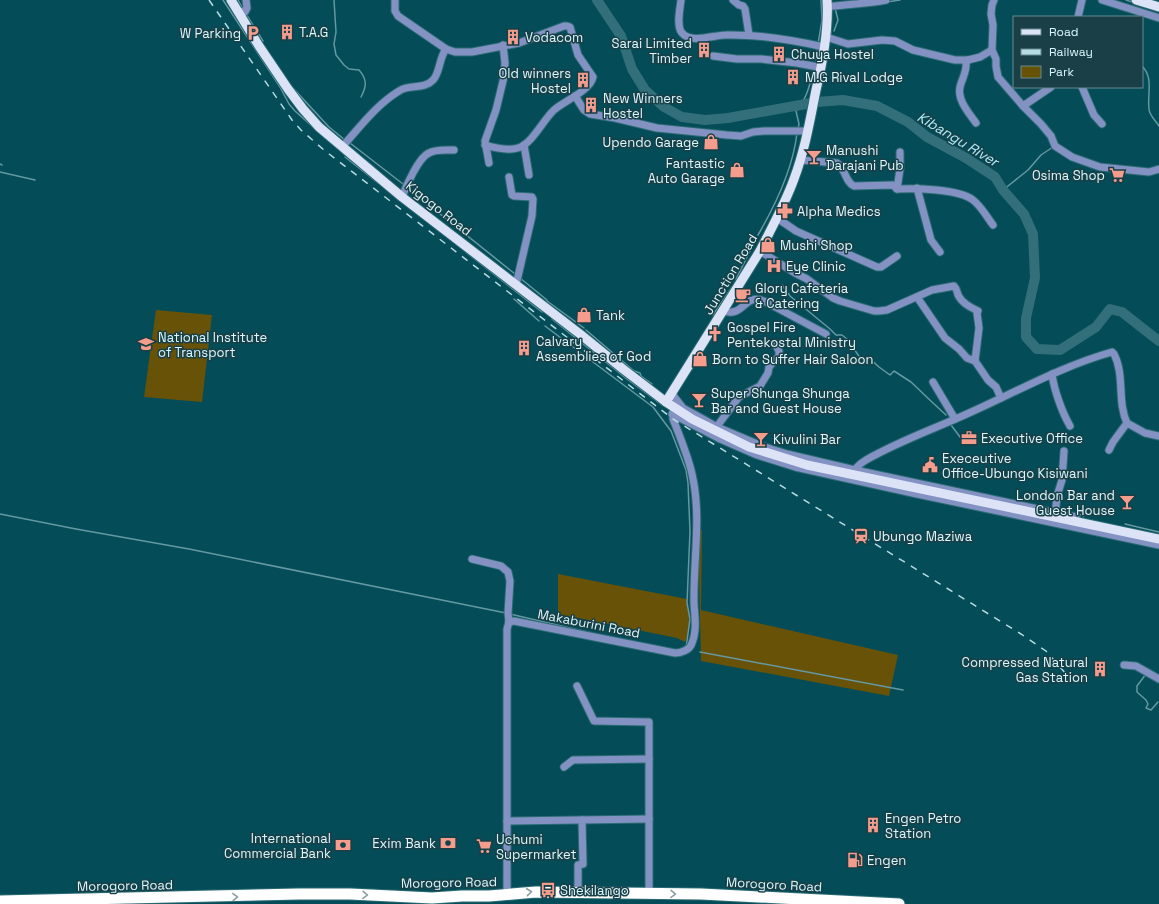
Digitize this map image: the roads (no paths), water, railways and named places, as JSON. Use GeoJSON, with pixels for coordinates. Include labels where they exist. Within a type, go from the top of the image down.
{"type":"FeatureCollection","features":[{"type":"Feature","properties":{"kind":"highway","name":"Morogoro Road"},"geometry":{"type":"LineString","coordinates":[[0,901],[184,898],[300,894],[350,894],[401,900],[432,898],[464,900],[536,892],[578,892],[755,896],[898,904]]}},
{"type":"Feature","properties":{"kind":"main road","name":"Kigogo Road"},"geometry":{"type":"LineString","coordinates":[[231,0],[259,46],[303,109],[319,127],[402,197],[580,334],[671,408],[756,450],[807,465],[854,473],[1055,515],[1159,539]]}},
{"type":"Feature","properties":{"kind":"main road"},"geometry":{"type":"LineString","coordinates":[[1136,0],[1159,7]]}},
{"type":"Feature","properties":{"kind":"main road"},"geometry":{"type":"LineString","coordinates":[[807,121],[826,37],[827,4]]}},
{"type":"Feature","properties":{"kind":"main road","name":"Junction Road"},"geometry":{"type":"LineString","coordinates":[[801,157],[803,131],[807,121]]}},
{"type":"Feature","properties":{"kind":"main road","name":"Junction Road"},"geometry":{"type":"LineString","coordinates":[[671,408],[672,394],[760,250],[777,218],[801,157],[807,121]]}},
{"type":"Feature","properties":{"kind":"street"},"geometry":{"type":"LineString","coordinates":[[240,13],[243,11],[245,12],[247,8],[246,0]]}},
{"type":"Feature","properties":{"kind":"street"},"geometry":{"type":"LineString","coordinates":[[395,0],[395,11],[398,16],[446,49],[455,52],[472,52],[519,43],[564,26],[570,27],[578,55],[593,77],[591,82],[586,88],[562,103],[550,113],[524,145],[512,149],[485,145]]}},
{"type":"Feature","properties":{"kind":"street"},"geometry":{"type":"LineString","coordinates":[[681,0],[680,28],[682,33],[688,38],[694,39],[725,35],[749,35],[797,41],[824,47]]}},
{"type":"Feature","properties":{"kind":"street"},"geometry":{"type":"LineString","coordinates":[[733,0],[745,9],[749,35]]}},
{"type":"Feature","properties":{"kind":"street"},"geometry":{"type":"LineString","coordinates":[[827,4],[862,4],[886,0]]}},
{"type":"Feature","properties":{"kind":"street"},"geometry":{"type":"LineString","coordinates":[[994,0],[992,5],[992,50],[996,58],[998,77],[1051,136],[1055,146],[1072,157],[1108,169],[1149,172],[1159,169]]}},
{"type":"Feature","properties":{"kind":"street"},"geometry":{"type":"LineString","coordinates":[[1078,16],[1082,0]]}},
{"type":"Feature","properties":{"kind":"street"},"geometry":{"type":"LineString","coordinates":[[1102,0],[1159,18]]}},
{"type":"Feature","properties":{"kind":"street"},"geometry":{"type":"LineString","coordinates":[[826,37],[848,44],[882,40],[894,41],[913,50],[955,60],[968,60],[992,50]]}},
{"type":"Feature","properties":{"kind":"street"},"geometry":{"type":"LineString","coordinates":[[489,162],[485,145],[485,136],[496,110],[504,77],[505,63],[503,45]]}},
{"type":"Feature","properties":{"kind":"street"},"geometry":{"type":"LineString","coordinates":[[342,147],[380,105],[400,90],[424,86],[432,82],[436,77],[440,61],[446,49]]}},
{"type":"Feature","properties":{"kind":"street"},"geometry":{"type":"LineString","coordinates":[[713,56],[737,59],[820,63]]}},
{"type":"Feature","properties":{"kind":"street"},"geometry":{"type":"LineString","coordinates":[[968,60],[966,63],[967,69],[959,88],[962,103],[976,123]]}},
{"type":"Feature","properties":{"kind":"street"},"geometry":{"type":"LineString","coordinates":[[1023,106],[1048,88]]}},
{"type":"Feature","properties":{"kind":"street"},"geometry":{"type":"LineString","coordinates":[[1082,88],[1094,115],[1102,124]]}},
{"type":"Feature","properties":{"kind":"street"},"geometry":{"type":"LineString","coordinates":[[575,96],[584,110],[590,114],[657,128],[727,136],[741,136],[753,132],[764,131],[803,131]]}},
{"type":"Feature","properties":{"kind":"street"},"geometry":{"type":"LineString","coordinates":[[524,145],[529,175]]}},
{"type":"Feature","properties":{"kind":"street"},"geometry":{"type":"LineString","coordinates":[[402,197],[420,159],[429,152],[454,150]]}},
{"type":"Feature","properties":{"kind":"street"},"geometry":{"type":"LineString","coordinates":[[897,189],[900,169],[900,152]]}},
{"type":"Feature","properties":{"kind":"street"},"geometry":{"type":"LineString","coordinates":[[801,157],[837,163],[841,166],[852,186],[893,185],[897,189],[929,189],[967,196],[978,204],[993,225]]}},
{"type":"Feature","properties":{"kind":"street"},"geometry":{"type":"LineString","coordinates":[[509,177],[512,195],[528,196],[532,197],[533,199],[532,216],[516,285]]}},
{"type":"Feature","properties":{"kind":"street"},"geometry":{"type":"LineString","coordinates":[[917,188],[932,240],[940,252]]}},
{"type":"Feature","properties":{"kind":"street"},"geometry":{"type":"LineString","coordinates":[[777,218],[796,231],[877,267],[897,256]]}},
{"type":"Feature","properties":{"kind":"street"},"geometry":{"type":"LineString","coordinates":[[760,250],[840,301],[879,311],[887,310],[932,290],[954,286],[964,303],[978,311],[979,328],[975,361]]}},
{"type":"Feature","properties":{"kind":"street"},"geometry":{"type":"LineString","coordinates":[[917,297],[945,338],[959,349],[967,358],[975,361],[988,380],[996,387],[1001,398]]}},
{"type":"Feature","properties":{"kind":"street"},"geometry":{"type":"LineString","coordinates":[[723,311],[730,313],[734,312],[744,306],[748,301],[757,298],[826,334]]}},
{"type":"Feature","properties":{"kind":"street"},"geometry":{"type":"LineString","coordinates":[[672,394],[683,408],[715,429],[739,398],[760,386],[768,373],[769,367],[780,356],[775,344]]}},
{"type":"Feature","properties":{"kind":"street"},"geometry":{"type":"LineString","coordinates":[[854,473],[865,460],[902,441],[955,419],[1052,374],[1112,352],[1118,364],[1124,413],[1127,423],[1145,433],[1159,436]]}},
{"type":"Feature","properties":{"kind":"street"},"geometry":{"type":"LineString","coordinates":[[1052,374],[1059,399],[1070,426]]}},
{"type":"Feature","properties":{"kind":"street"},"geometry":{"type":"LineString","coordinates":[[933,382],[955,419]]}},
{"type":"Feature","properties":{"kind":"street"},"geometry":{"type":"LineString","coordinates":[[671,408],[718,438],[758,455],[795,467],[1159,545]]}},
{"type":"Feature","properties":{"kind":"street","name":"Makaburini Road"},"geometry":{"type":"LineString","coordinates":[[509,622],[516,621],[675,653],[685,651],[689,648],[692,644],[696,623],[694,604],[696,503],[692,474],[671,408]]}},
{"type":"Feature","properties":{"kind":"street"},"geometry":{"type":"LineString","coordinates":[[1109,450],[1127,423]]}},
{"type":"Feature","properties":{"kind":"street"},"geometry":{"type":"LineString","coordinates":[[1064,451],[1062,480],[1057,496],[1055,515],[1159,535]]}},
{"type":"Feature","properties":{"kind":"street"},"geometry":{"type":"LineString","coordinates":[[472,558],[501,566],[508,572],[510,581],[508,613],[509,622],[507,629],[507,895]]}},
{"type":"Feature","properties":{"kind":"street"},"geometry":{"type":"LineString","coordinates":[[1124,665],[1136,666],[1159,679]]}},
{"type":"Feature","properties":{"kind":"street"},"geometry":{"type":"LineString","coordinates":[[577,686],[594,721],[649,722],[650,893]]}},
{"type":"Feature","properties":{"kind":"street"},"geometry":{"type":"LineString","coordinates":[[564,767],[573,760],[649,759]]}},
{"type":"Feature","properties":{"kind":"street"},"geometry":{"type":"LineString","coordinates":[[507,821],[649,819]]}},
{"type":"Feature","properties":{"kind":"street"},"geometry":{"type":"LineString","coordinates":[[578,892],[578,864],[583,864],[582,820]]}},
{"type":"Feature","properties":{"kind":"waterway"},"geometry":{"type":"LineString","coordinates":[[223,0],[280,87],[289,104],[314,128]]}},
{"type":"Feature","properties":{"kind":"waterway"},"geometry":{"type":"LineString","coordinates":[[238,0],[243,9]]}},
{"type":"Feature","properties":{"kind":"waterway"},"geometry":{"type":"LineString","coordinates":[[334,0],[336,32],[334,44],[336,55],[349,69],[359,70],[364,76],[365,86],[361,97]]}},
{"type":"Feature","properties":{"kind":"waterway","name":"Kibangu River"},"geometry":{"type":"LineString","coordinates":[[597,0],[621,36],[632,69],[645,90],[664,107],[682,117],[705,120],[728,118],[817,102],[843,100],[877,106],[908,122],[927,137],[966,158],[995,177],[1003,190],[1024,214],[1033,234],[1035,278],[1026,318],[1026,337],[1037,349],[1060,350],[1096,327],[1110,309],[1122,312],[1159,341]]}},
{"type":"Feature","properties":{"kind":"waterway"},"geometry":{"type":"LineString","coordinates":[[818,44],[822,20],[821,0]]}},
{"type":"Feature","properties":{"kind":"waterway"},"geometry":{"type":"LineString","coordinates":[[887,2],[900,0]]}},
{"type":"Feature","properties":{"kind":"waterway"},"geometry":{"type":"LineString","coordinates":[[1126,0],[1132,2]]}},
{"type":"Feature","properties":{"kind":"waterway"},"geometry":{"type":"LineString","coordinates":[[834,31],[838,20],[835,8]]}},
{"type":"Feature","properties":{"kind":"waterway"},"geometry":{"type":"LineString","coordinates":[[246,14],[263,41]]}},
{"type":"Feature","properties":{"kind":"waterway"},"geometry":{"type":"LineString","coordinates":[[831,28],[831,35]]}},
{"type":"Feature","properties":{"kind":"waterway"},"geometry":{"type":"LineString","coordinates":[[816,60],[817,48]]}},
{"type":"Feature","properties":{"kind":"waterway"},"geometry":{"type":"LineString","coordinates":[[1143,67],[1146,71],[1149,81],[1149,111],[1159,126]]}},
{"type":"Feature","properties":{"kind":"waterway"},"geometry":{"type":"LineString","coordinates":[[798,129],[799,124],[796,111],[805,96],[814,68]]}},
{"type":"Feature","properties":{"kind":"waterway"},"geometry":{"type":"LineString","coordinates":[[293,88],[329,127],[345,140]]}},
{"type":"Feature","properties":{"kind":"waterway"},"geometry":{"type":"LineString","coordinates":[[758,235],[771,211],[788,173],[797,133]]}},
{"type":"Feature","properties":{"kind":"waterway"},"geometry":{"type":"LineString","coordinates":[[350,143],[403,184]]}},
{"type":"Feature","properties":{"kind":"waterway"},"geometry":{"type":"LineString","coordinates":[[1003,190],[1028,170],[1041,155],[1053,147]]}},
{"type":"Feature","properties":{"kind":"waterway"},"geometry":{"type":"LineString","coordinates":[[345,157],[378,183]]}},
{"type":"Feature","properties":{"kind":"waterway"},"geometry":{"type":"LineString","coordinates":[[0,172],[35,180]]}},
{"type":"Feature","properties":{"kind":"waterway"},"geometry":{"type":"LineString","coordinates":[[409,189],[515,274]]}},
{"type":"Feature","properties":{"kind":"waterway"},"geometry":{"type":"LineString","coordinates":[[736,279],[754,243]]}},
{"type":"Feature","properties":{"kind":"waterway"},"geometry":{"type":"LineString","coordinates":[[467,253],[542,312]]}},
{"type":"Feature","properties":{"kind":"waterway"},"geometry":{"type":"LineString","coordinates":[[520,278],[547,300]]}},
{"type":"Feature","properties":{"kind":"waterway"},"geometry":{"type":"LineString","coordinates":[[782,285],[790,296],[836,335],[842,335],[847,339],[861,359],[868,357],[890,375],[894,371],[911,382],[946,415]]}},
{"type":"Feature","properties":{"kind":"waterway"},"geometry":{"type":"LineString","coordinates":[[713,315],[732,287]]}},
{"type":"Feature","properties":{"kind":"waterway"},"geometry":{"type":"LineString","coordinates":[[514,299],[539,321]]}},
{"type":"Feature","properties":{"kind":"waterway"},"geometry":{"type":"LineString","coordinates":[[547,301],[584,328]]}},
{"type":"Feature","properties":{"kind":"waterway"},"geometry":{"type":"LineString","coordinates":[[552,319],[662,405]]}},
{"type":"Feature","properties":{"kind":"waterway"},"geometry":{"type":"LineString","coordinates":[[545,326],[653,407],[671,431],[686,470],[688,483],[690,531],[687,603],[690,619],[686,648]]}},
{"type":"Feature","properties":{"kind":"waterway"},"geometry":{"type":"LineString","coordinates":[[586,330],[634,371],[640,373],[641,376],[652,384]]}},
{"type":"Feature","properties":{"kind":"waterway"},"geometry":{"type":"LineString","coordinates":[[951,425],[960,437]]}},
{"type":"Feature","properties":{"kind":"waterway"},"geometry":{"type":"LineString","coordinates":[[861,468],[898,476]]}},
{"type":"Feature","properties":{"kind":"waterway"},"geometry":{"type":"LineString","coordinates":[[0,514],[189,549],[506,613]]}},
{"type":"Feature","properties":{"kind":"waterway"},"geometry":{"type":"LineString","coordinates":[[1078,514],[1084,516]]}},
{"type":"Feature","properties":{"kind":"waterway"},"geometry":{"type":"LineString","coordinates":[[1125,524],[1159,532]]}},
{"type":"Feature","properties":{"kind":"waterway"},"geometry":{"type":"LineString","coordinates":[[510,614],[600,635]]}},
{"type":"Feature","properties":{"kind":"waterway"},"geometry":{"type":"LineString","coordinates":[[700,652],[903,690]]}},
{"type":"Feature","properties":{"kind":"waterway"},"geometry":{"type":"LineString","coordinates":[[1146,674],[1137,686],[1137,692],[1146,700],[1148,704],[1146,708],[1151,710],[1158,702]]}},
{"type":"Feature","properties":{"kind":"railway"},"geometry":{"type":"LineString","coordinates":[[209,0],[292,120],[324,150],[673,419],[1021,634],[1046,651],[1066,674]]}},
{"type":"Feature","properties":{"kind":"place","name":"T.A.G"},"geometry":{"type":"Point","coordinates":[287,32]}},
{"type":"Feature","properties":{"kind":"place","name":"W Parking"},"geometry":{"type":"Point","coordinates":[253,33]}},
{"type":"Feature","properties":{"kind":"place","name":"Vodacom"},"geometry":{"type":"Point","coordinates":[513,37]}},
{"type":"Feature","properties":{"kind":"place","name":"Sarai Limited Timber"},"geometry":{"type":"Point","coordinates":[704,50]}},
{"type":"Feature","properties":{"kind":"place","name":"Chuya Hostel"},"geometry":{"type":"Point","coordinates":[779,54]}},
{"type":"Feature","properties":{"kind":"place","name":"M.G Rival Lodge"},"geometry":{"type":"Point","coordinates":[793,77]}},
{"type":"Feature","properties":{"kind":"place","name":"Old winners Hostel"},"geometry":{"type":"Point","coordinates":[583,80]}},
{"type":"Feature","properties":{"kind":"place","name":"New Winners Hostel"},"geometry":{"type":"Point","coordinates":[591,105]}},
{"type":"Feature","properties":{"kind":"place","name":"Upendo Garage"},"geometry":{"type":"Point","coordinates":[711,142]}},
{"type":"Feature","properties":{"kind":"place","name":"Manushi Darajani Pub"},"geometry":{"type":"Point","coordinates":[814,157]}},
{"type":"Feature","properties":{"kind":"place","name":"Fantastic Auto Garage"},"geometry":{"type":"Point","coordinates":[737,170]}},
{"type":"Feature","properties":{"kind":"place","name":"Osima Shop"},"geometry":{"type":"Point","coordinates":[1117,175]}},
{"type":"Feature","properties":{"kind":"place","name":"Alpha Medics"},"geometry":{"type":"Point","coordinates":[785,211]}},
{"type":"Feature","properties":{"kind":"place","name":"Mushi Shop"},"geometry":{"type":"Point","coordinates":[768,245]}},
{"type":"Feature","properties":{"kind":"place","name":"Eye Clinic"},"geometry":{"type":"Point","coordinates":[774,266]}},
{"type":"Feature","properties":{"kind":"place","name":"Glory Cafeteria & Catering"},"geometry":{"type":"Point","coordinates":[743,295]}},
{"type":"Feature","properties":{"kind":"place","name":"Tank"},"geometry":{"type":"Point","coordinates":[584,315]}},
{"type":"Feature","properties":{"kind":"place","name":"Gospel Fire Pentekostal Ministry"},"geometry":{"type":"Point","coordinates":[715,334]}},
{"type":"Feature","properties":{"kind":"place","name":"National Institute of Transport"},"geometry":{"type":"Point","coordinates":[146,344]}},
{"type":"Feature","properties":{"kind":"place","name":"Calvary Assemblies of God"},"geometry":{"type":"Point","coordinates":[524,348]}},
{"type":"Feature","properties":{"kind":"place","name":"Born to Suffer Hair Saloon"},"geometry":{"type":"Point","coordinates":[700,359]}},
{"type":"Feature","properties":{"kind":"place","name":"Super Shunga Shunga Bar and Guest House"},"geometry":{"type":"Point","coordinates":[699,400]}},
{"type":"Feature","properties":{"kind":"place","name":"Executive Office"},"geometry":{"type":"Point","coordinates":[969,438]}},
{"type":"Feature","properties":{"kind":"place","name":"Kivulini Bar"},"geometry":{"type":"Point","coordinates":[761,439]}},
{"type":"Feature","properties":{"kind":"place","name":"Execeutive Office-Ubungo Kisiwani"},"geometry":{"type":"Point","coordinates":[930,465]}},
{"type":"Feature","properties":{"kind":"place","name":"London Bar and Guest House"},"geometry":{"type":"Point","coordinates":[1127,502]}},
{"type":"Feature","properties":{"kind":"place","name":"Ubungo Maziwa"},"geometry":{"type":"Point","coordinates":[861,536]}},
{"type":"Feature","properties":{"kind":"place","name":"Compressed Natural Gas Station"},"geometry":{"type":"Point","coordinates":[1100,669]}},
{"type":"Feature","properties":{"kind":"place","name":"Engen Petro Station"},"geometry":{"type":"Point","coordinates":[873,825]}},
{"type":"Feature","properties":{"kind":"place","name":"Exim Bank"},"geometry":{"type":"Point","coordinates":[448,843]}},
{"type":"Feature","properties":{"kind":"place","name":"International Commercial Bank"},"geometry":{"type":"Point","coordinates":[343,845]}},
{"type":"Feature","properties":{"kind":"place","name":"Uchumi Supermarket"},"geometry":{"type":"Point","coordinates":[484,846]}},
{"type":"Feature","properties":{"kind":"place","name":"Engen"},"geometry":{"type":"Point","coordinates":[855,860]}},
{"type":"Feature","properties":{"kind":"place","name":"Shekilango"},"geometry":{"type":"Point","coordinates":[548,890]}}]}
